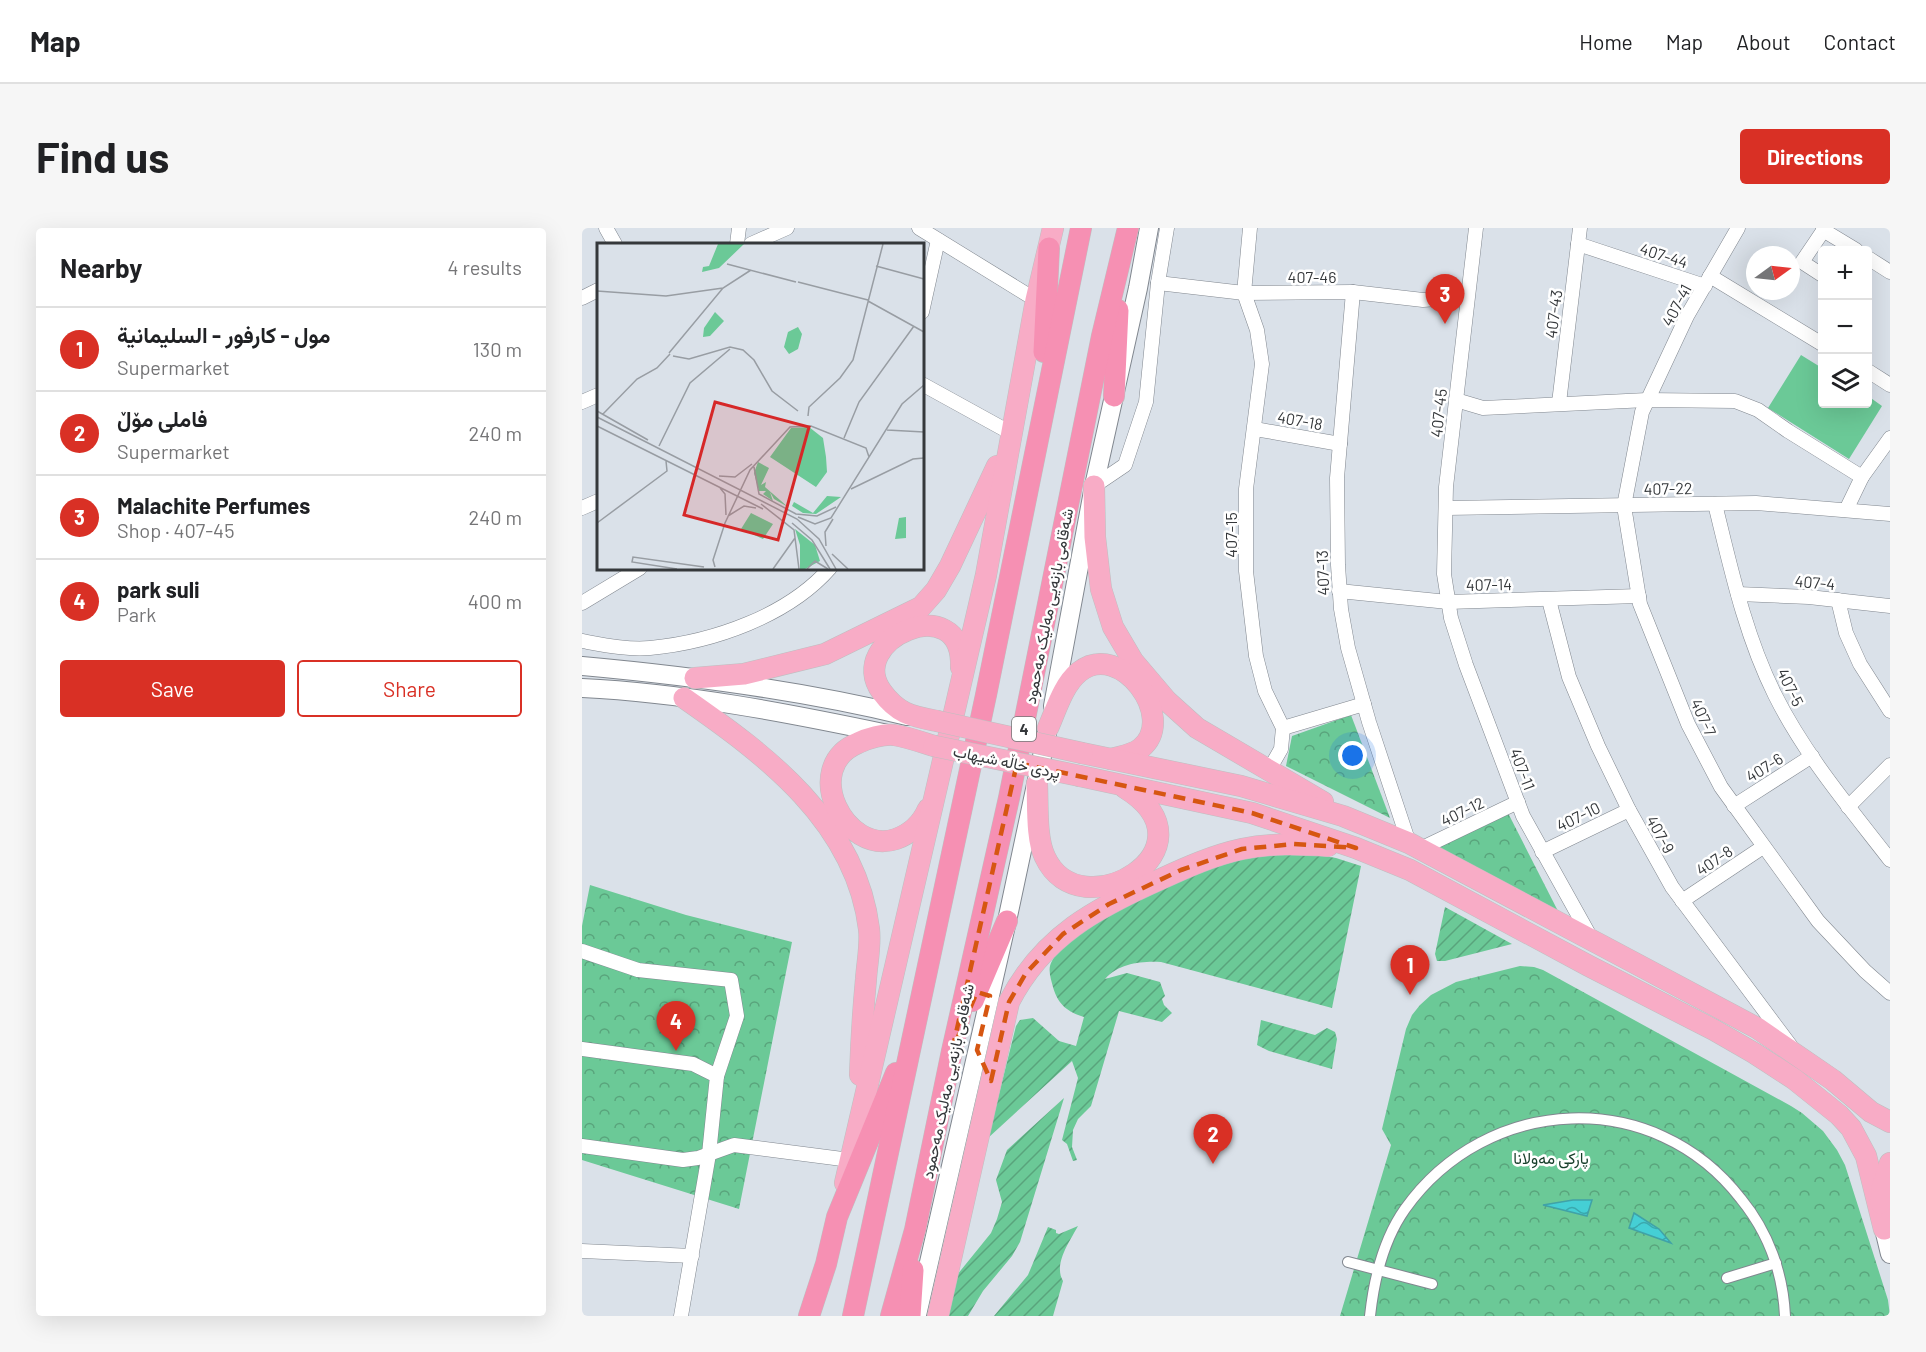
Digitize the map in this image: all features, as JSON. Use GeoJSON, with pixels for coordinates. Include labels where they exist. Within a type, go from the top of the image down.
{"type":"FeatureCollection","features":[{"type":"Feature","properties":{"kind":"highway"},"geometry":{"type":"LineString","coordinates":[[853,1316],[1004,608],[1081,228]]}},
{"type":"Feature","properties":{"kind":"highway","name":"شەقامی بازنەیی مەلیک مەحمود"},"geometry":{"type":"LineString","coordinates":[[915,1230],[952,1051],[1012,787],[1102,336],[1128,228]]}},
{"type":"Feature","properties":{"kind":"highway"},"geometry":{"type":"LineString","coordinates":[[1041,418],[1051,238]]}},
{"type":"Feature","properties":{"kind":"highway"},"geometry":{"type":"LineString","coordinates":[[1114,396],[1120,260]]}},
{"type":"Feature","properties":{"kind":"highway"},"geometry":{"type":"LineString","coordinates":[[952,1051],[1007,921]]}},
{"type":"Feature","properties":{"kind":"highway"},"geometry":{"type":"LineString","coordinates":[[809,1316],[826,1264],[837,1216],[916,1026]]}},
{"type":"Feature","properties":{"kind":"highway"},"geometry":{"type":"LineString","coordinates":[[910,1316],[915,1230]]}},
{"type":"Feature","properties":{"kind":"highway","name":"4"},"geometry":{"type":"LineString","coordinates":[[891,1316],[915,1230]]}},
{"type":"Feature","properties":{"kind":"highway"},"geometry":{"type":"LineString","coordinates":[[822,1316],[826,1264]]}},
{"type":"Feature","properties":{"kind":"main road"},"geometry":{"type":"LineString","coordinates":[[917,1316],[1038,784],[1094,486],[1149,228]]}},
{"type":"Feature","properties":{"kind":"main road"},"geometry":{"type":"LineString","coordinates":[[892,735],[865,740],[851,746],[840,755],[833,768],[830,785],[832,800],[839,814],[861,834],[875,840],[890,841],[904,836],[913,830],[926,812],[939,755],[960,692],[986,575],[1036,300],[1051,238]]}},
{"type":"Feature","properties":{"kind":"main road"},"geometry":{"type":"LineString","coordinates":[[695,678],[744,674],[825,654],[921,607],[936,590],[950,566],[982,502],[1011,433]]}},
{"type":"Feature","properties":{"kind":"main road"},"geometry":{"type":"LineString","coordinates":[[1094,486],[1095,537],[1101,589],[1113,627],[1147,679],[1182,716],[1212,738],[1294,784],[1343,816],[1415,846],[1757,1028],[1833,1080],[1871,1112],[1890,1122]]}},
{"type":"Feature","properties":{"kind":"main road"},"geometry":{"type":"LineString","coordinates":[[909,716],[885,696],[873,673],[877,655],[882,647],[910,630],[931,625],[952,633],[961,654],[960,692]]}},
{"type":"Feature","properties":{"kind":"main road"},"geometry":{"type":"LineString","coordinates":[[1048,728],[1061,696],[1074,676],[1093,664],[1109,663],[1116,666],[1128,675],[1145,695],[1151,711],[1153,728],[1151,735],[1141,748],[1111,759]]}},
{"type":"Feature","properties":{"kind":"main road"},"geometry":{"type":"LineString","coordinates":[[582,666],[695,678],[840,699],[909,716]]}},
{"type":"Feature","properties":{"kind":"main road"},"geometry":{"type":"LineString","coordinates":[[582,688],[684,698],[813,718],[892,735],[939,755]]}},
{"type":"Feature","properties":{"kind":"main road"},"geometry":{"type":"LineString","coordinates":[[684,698],[732,731],[776,769],[831,829],[852,866],[864,903],[869,932],[861,1034],[859,1121]]}},
{"type":"Feature","properties":{"kind":"main road","name":"پردی خاڵە شیهاب"},"geometry":{"type":"LineString","coordinates":[[909,716],[1241,786],[1343,816]]}},
{"type":"Feature","properties":{"kind":"main road"},"geometry":{"type":"LineString","coordinates":[[837,1216],[939,755]]}},
{"type":"Feature","properties":{"kind":"main road","name":"پردی خاڵە شیهاب"},"geometry":{"type":"LineString","coordinates":[[939,755],[1080,776],[1252,813],[1356,848]]}},
{"type":"Feature","properties":{"kind":"main road"},"geometry":{"type":"LineString","coordinates":[[1038,784],[1041,843],[1045,858],[1055,872],[1063,878],[1090,887],[1110,885],[1131,877],[1150,861],[1156,845],[1158,829],[1149,808],[1140,798],[1119,784]]}},
{"type":"Feature","properties":{"kind":"main road"},"geometry":{"type":"LineString","coordinates":[[938,1316],[1010,1002],[1018,984],[1046,949],[1081,920],[1109,904],[1210,858],[1242,849],[1294,844],[1356,848],[1410,870],[1714,1030],[1794,1079],[1839,1114],[1860,1141],[1887,1234]]}},
{"type":"Feature","properties":{"kind":"main road"},"geometry":{"type":"LineString","coordinates":[[977,1050],[991,1081]]}},
{"type":"Feature","properties":{"kind":"main road"},"geometry":{"type":"LineString","coordinates":[[1890,1163],[1882,1188],[1881,1209],[1890,1254]]}},
{"type":"Feature","properties":{"kind":"street"},"geometry":{"type":"LineString","coordinates":[[606,228],[614,243]]}},
{"type":"Feature","properties":{"kind":"street"},"geometry":{"type":"LineString","coordinates":[[736,243],[739,228]]}},
{"type":"Feature","properties":{"kind":"street"},"geometry":{"type":"LineString","coordinates":[[753,243],[787,228]]}},
{"type":"Feature","properties":{"kind":"street"},"geometry":{"type":"LineString","coordinates":[[919,228],[1036,300]]}},
{"type":"Feature","properties":{"kind":"street"},"geometry":{"type":"LineString","coordinates":[[1094,486],[1125,465],[1146,402],[1158,283],[1167,228]]}},
{"type":"Feature","properties":{"kind":"street"},"geometry":{"type":"LineString","coordinates":[[1244,293],[1250,228]]}},
{"type":"Feature","properties":{"kind":"street","name":"407-45"},"geometry":{"type":"LineString","coordinates":[[1448,602],[1444,574],[1446,487],[1476,228]]}},
{"type":"Feature","properties":{"kind":"street","name":"407-43"},"geometry":{"type":"LineString","coordinates":[[1559,403],[1580,228]]}},
{"type":"Feature","properties":{"kind":"street","name":"407-41"},"geometry":{"type":"LineString","coordinates":[[1647,400],[1687,316],[1738,228]]}},
{"type":"Feature","properties":{"kind":"street"},"geometry":{"type":"LineString","coordinates":[[1818,272],[1802,262],[1824,229],[1850,246]]}},
{"type":"Feature","properties":{"kind":"street"},"geometry":{"type":"LineString","coordinates":[[924,247],[938,240]]}},
{"type":"Feature","properties":{"kind":"street"},"geometry":{"type":"LineString","coordinates":[[924,303],[938,240]]}},
{"type":"Feature","properties":{"kind":"street","name":"407-44"},"geometry":{"type":"LineString","coordinates":[[1578,244],[1707,281],[1818,342]]}},
{"type":"Feature","properties":{"kind":"street"},"geometry":{"type":"LineString","coordinates":[[1872,261],[1890,272]]}},
{"type":"Feature","properties":{"kind":"street","name":"407-46"},"geometry":{"type":"LineString","coordinates":[[1158,283],[1244,293],[1353,292],[1423,300],[1467,297]]}},
{"type":"Feature","properties":{"kind":"street"},"geometry":{"type":"LineString","coordinates":[[582,298],[597,290]]}},
{"type":"Feature","properties":{"kind":"street","name":"407-13"},"geometry":{"type":"LineString","coordinates":[[1353,292],[1337,478],[1341,609],[1348,648],[1387,779],[1415,846]]}},
{"type":"Feature","properties":{"kind":"street","name":"407-15"},"geometry":{"type":"LineString","coordinates":[[1244,293],[1257,330],[1262,364],[1246,489],[1246,571],[1256,656],[1264,691],[1283,728]]}},
{"type":"Feature","properties":{"kind":"street"},"geometry":{"type":"LineString","coordinates":[[1872,374],[1890,385]]}},
{"type":"Feature","properties":{"kind":"street"},"geometry":{"type":"LineString","coordinates":[[924,385],[1011,433]]}},
{"type":"Feature","properties":{"kind":"street"},"geometry":{"type":"LineString","coordinates":[[582,402],[597,394]]}},
{"type":"Feature","properties":{"kind":"street"},"geometry":{"type":"LineString","coordinates":[[1456,400],[1483,408],[1647,400],[1735,401],[1758,410],[1863,477]]}},
{"type":"Feature","properties":{"kind":"street","name":"407-7"},"geometry":{"type":"LineString","coordinates":[[1647,400],[1642,412],[1624,506],[1640,604],[1688,724],[1721,787],[1818,921],[1865,971],[1890,993]]}},
{"type":"Feature","properties":{"kind":"street","name":"407-18"},"geometry":{"type":"LineString","coordinates":[[1255,429],[1340,444]]}},
{"type":"Feature","properties":{"kind":"street"},"geometry":{"type":"LineString","coordinates":[[1846,510],[1863,477],[1890,438]]}},
{"type":"Feature","properties":{"kind":"street"},"geometry":{"type":"LineString","coordinates":[[582,508],[597,501]]}},
{"type":"Feature","properties":{"kind":"street","name":"407-22"},"geometry":{"type":"LineString","coordinates":[[1446,508],[1756,503],[1890,514]]}},
{"type":"Feature","properties":{"kind":"street","name":"407-5"},"geometry":{"type":"LineString","coordinates":[[1715,504],[1738,594],[1758,657],[1775,695],[1794,731],[1848,807],[1890,860]]}},
{"type":"Feature","properties":{"kind":"street"},"geometry":{"type":"LineString","coordinates":[[582,603],[637,570]]}},
{"type":"Feature","properties":{"kind":"street"},"geometry":{"type":"LineString","coordinates":[[582,641],[614,647],[649,648],[717,635],[792,602],[818,582],[828,570]]}},
{"type":"Feature","properties":{"kind":"street","name":"407-14"},"geometry":{"type":"LineString","coordinates":[[1339,591],[1448,602],[1639,596]]}},
{"type":"Feature","properties":{"kind":"street","name":"407-4"},"geometry":{"type":"LineString","coordinates":[[1738,594],[1809,597],[1890,606]]}},
{"type":"Feature","properties":{"kind":"street","name":"407-9"},"geometry":{"type":"LineString","coordinates":[[1549,600],[1569,676],[1598,746],[1629,810],[1672,887],[1799,1056]]}},
{"type":"Feature","properties":{"kind":"street"},"geometry":{"type":"LineString","coordinates":[[1838,600],[1846,633],[1860,664],[1890,711]]}},
{"type":"Feature","properties":{"kind":"street","name":"407-11"},"geometry":{"type":"LineString","coordinates":[[1448,602],[1466,665],[1518,802],[1542,852],[1591,938]]}},
{"type":"Feature","properties":{"kind":"street"},"geometry":{"type":"LineString","coordinates":[[1269,770],[1281,749],[1283,728],[1364,704]]}},
{"type":"Feature","properties":{"kind":"street","name":"407-6"},"geometry":{"type":"LineString","coordinates":[[1734,806],[1812,756]]}},
{"type":"Feature","properties":{"kind":"street"},"geometry":{"type":"LineString","coordinates":[[1848,807],[1890,765]]}},
{"type":"Feature","properties":{"kind":"street","name":"407-12"},"geometry":{"type":"LineString","coordinates":[[1415,846],[1518,802]]}},
{"type":"Feature","properties":{"kind":"street","name":"407-10"},"geometry":{"type":"LineString","coordinates":[[1542,852],[1629,810]]}},
{"type":"Feature","properties":{"kind":"street","name":"407-8"},"geometry":{"type":"LineString","coordinates":[[1682,901],[1763,847]]}},
{"type":"Feature","properties":{"kind":"street"},"geometry":{"type":"LineString","coordinates":[[582,951],[638,970],[731,980],[737,1016],[717,1076],[709,1154],[681,1316]]}},
{"type":"Feature","properties":{"kind":"street"},"geometry":{"type":"LineString","coordinates":[[582,1049],[693,1064],[717,1076]]}},
{"type":"Feature","properties":{"kind":"street"},"geometry":{"type":"LineString","coordinates":[[1370,1316],[1378,1270],[1387,1242],[1404,1210],[1427,1182],[1454,1158],[1491,1136],[1532,1123],[1574,1117],[1617,1121],[1658,1134],[1696,1154],[1728,1182],[1755,1216],[1776,1263],[1784,1296],[1785,1316]]}},
{"type":"Feature","properties":{"kind":"street"},"geometry":{"type":"LineString","coordinates":[[582,1146],[683,1160],[734,1145],[850,1160]]}},
{"type":"Feature","properties":{"kind":"street"},"geometry":{"type":"LineString","coordinates":[[582,1251],[692,1256]]}},
{"type":"Feature","properties":{"kind":"street"},"geometry":{"type":"LineString","coordinates":[[1348,1262],[1432,1284]]}},
{"type":"Feature","properties":{"kind":"street"},"geometry":{"type":"LineString","coordinates":[[1727,1278],[1776,1263]]}},
{"type":"Feature","properties":{"kind":"highlighted area"},"geometry":{"type":"Polygon","coordinates":[[[1017,763],[1252,813],[1356,848],[1294,844],[1242,849],[1181,870],[1109,904],[1063,934],[1026,973],[1009,1002],[991,1081],[977,1050],[990,996],[977,992],[952,1051],[1017,763]]]}},
{"type":"Feature","properties":{"kind":"green space"},"geometry":{"type":"Polygon","coordinates":[[[1801,355],[1818,366],[1818,408],[1872,408],[1872,399],[1882,406],[1849,459],[1768,408],[1801,355]]]}},
{"type":"Feature","properties":{"kind":"green space"},"geometry":{"type":"Polygon","coordinates":[[[1351,715],[1390,818],[1286,766],[1292,736],[1351,715]]]}},
{"type":"Feature","properties":{"kind":"green space"},"geometry":{"type":"Polygon","coordinates":[[[1508,813],[1560,915],[1436,847],[1508,813]]]}},
{"type":"Feature","properties":{"kind":"green space"},"geometry":{"type":"Polygon","coordinates":[[[1307,853],[1336,858],[1361,866],[1332,1008],[1161,962],[1124,966],[1105,979],[1127,973],[1160,982],[1165,996],[1162,999],[1164,1005],[1172,1013],[1162,1022],[1119,1011],[1091,1106],[1078,1119],[1073,1130],[1072,1147],[1077,1160],[1073,1161],[1067,1144],[1062,1140],[1078,1078],[1072,1061],[988,1138],[1016,1026],[1020,1020],[1033,1018],[1059,1041],[1076,1046],[1084,1017],[1068,1010],[1061,1003],[1055,993],[1050,974],[1052,961],[1065,946],[1087,929],[1116,912],[1148,895],[1213,867],[1261,854],[1307,853]]]}},
{"type":"Feature","properties":{"kind":"green space"},"geometry":{"type":"Polygon","coordinates":[[[590,885],[686,915],[792,942],[739,1209],[582,1160],[582,926],[590,885]]]}},
{"type":"Feature","properties":{"kind":"green space"},"geometry":{"type":"Polygon","coordinates":[[[1445,907],[1512,944],[1437,961],[1435,954],[1445,907]]]}},
{"type":"Feature","properties":{"kind":"green space","name":"پارکی مەولانا"},"geometry":{"type":"Polygon","coordinates":[[[1520,966],[1543,970],[1791,1106],[1823,1131],[1845,1165],[1888,1300],[1890,1316],[1340,1316],[1391,1145],[1382,1129],[1406,1029],[1412,1015],[1431,995],[1456,982],[1520,966]]]}},
{"type":"Feature","properties":{"kind":"green space"},"geometry":{"type":"Polygon","coordinates":[[[1261,1020],[1315,1035],[1327,1028],[1335,1032],[1337,1039],[1332,1069],[1269,1051],[1257,1045],[1261,1020]]]}},
{"type":"Feature","properties":{"kind":"green space"},"geometry":{"type":"Polygon","coordinates":[[[1064,1098],[1020,1242],[1012,1256],[983,1291],[968,1316],[947,1316],[957,1275],[991,1233],[997,1219],[1002,1202],[996,1180],[1007,1150],[1064,1098]]]}},
{"type":"Feature","properties":{"kind":"green space"},"geometry":{"type":"Polygon","coordinates":[[[1078,1226],[1061,1260],[1060,1274],[1063,1281],[1053,1316],[994,1316],[1028,1275],[1048,1227],[1059,1234],[1078,1226]]]}},
{"type":"Feature","properties":{"kind":"water"},"geometry":{"type":"Polygon","coordinates":[[[1573,1200],[1592,1200],[1587,1216],[1543,1205],[1573,1200]]]}},
{"type":"Feature","properties":{"kind":"water"},"geometry":{"type":"Polygon","coordinates":[[[1634,1213],[1659,1229],[1671,1243],[1629,1228],[1634,1213]]]}},
{"type":"Feature","properties":{"kind":"place","name":"Malachite Perfumes"},"geometry":{"type":"Point","coordinates":[1445,324]}},
{"type":"Feature","properties":{"kind":"place","name":"مول - كارفور - السليمانية"},"geometry":{"type":"Point","coordinates":[1410,995]}},
{"type":"Feature","properties":{"kind":"place","name":"park suli"},"geometry":{"type":"Point","coordinates":[676,1051]}},
{"type":"Feature","properties":{"kind":"place","name":"فاملی مۆڵ"},"geometry":{"type":"Point","coordinates":[1213,1164]}}]}
